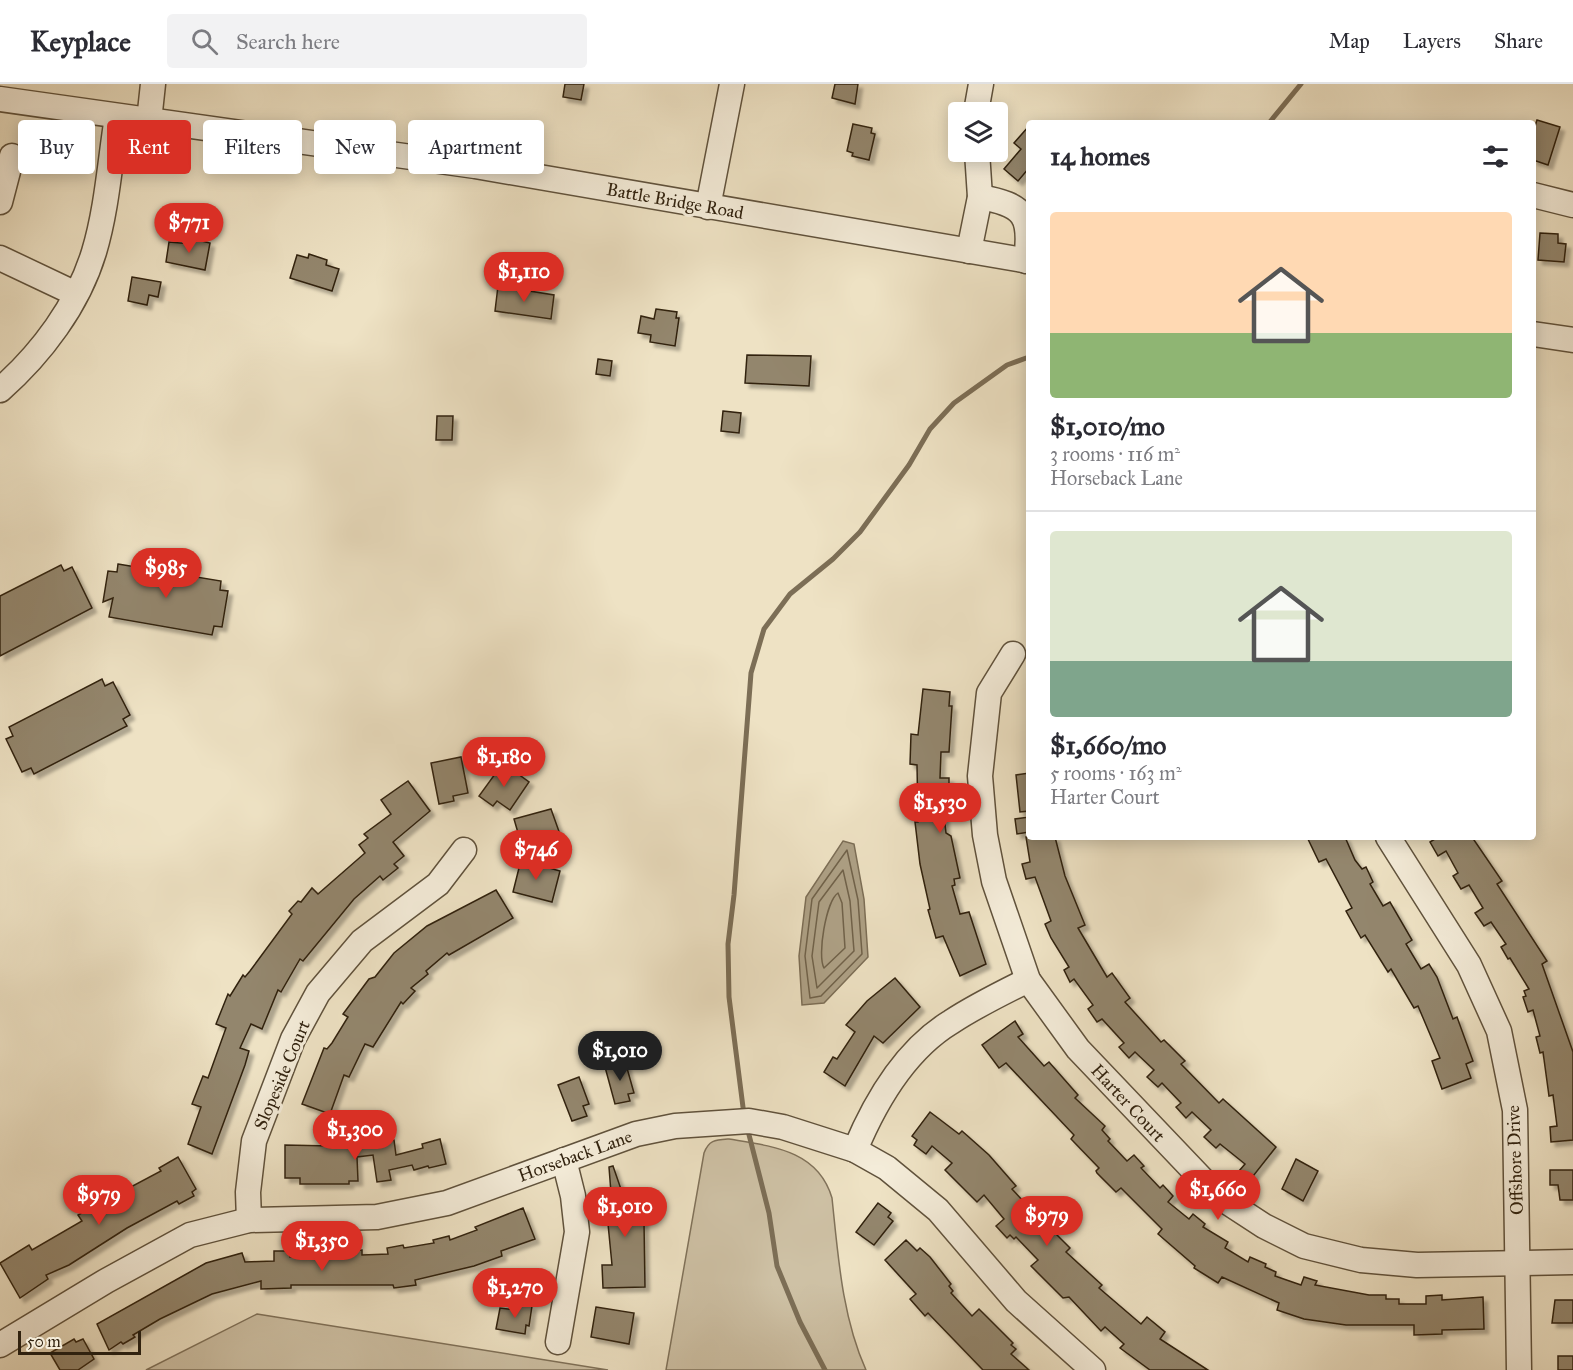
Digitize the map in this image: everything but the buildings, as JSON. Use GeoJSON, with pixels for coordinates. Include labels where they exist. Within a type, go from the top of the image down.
{"type":"FeatureCollection","features":[{"type":"Feature","properties":{"kind":"street"},"geometry":{"type":"LineString","coordinates":[[149,120],[153,84]]}},
{"type":"Feature","properties":{"kind":"street"},"geometry":{"type":"LineString","coordinates":[[708,207],[732,84]]}},
{"type":"Feature","properties":{"kind":"street"},"geometry":{"type":"LineString","coordinates":[[978,102],[981,84]]}},
{"type":"Feature","properties":{"kind":"street","name":"Battle Bridge Road"},"geometry":{"type":"LineString","coordinates":[[0,99],[33,94],[117,117],[141,120]]}},
{"type":"Feature","properties":{"kind":"street"},"geometry":{"type":"LineString","coordinates":[[0,390],[21,371],[54,331],[76,294],[94,252],[117,117]]}},
{"type":"Feature","properties":{"kind":"street","name":"Battle Bridge Road"},"geometry":{"type":"LineString","coordinates":[[191,127],[475,166],[1026,261]]}},
{"type":"Feature","properties":{"kind":"street"},"geometry":{"type":"LineString","coordinates":[[0,202],[12,156]]}},
{"type":"Feature","properties":{"kind":"street"},"geometry":{"type":"LineString","coordinates":[[969,251],[980,197],[978,162]]}},
{"type":"Feature","properties":{"kind":"street"},"geometry":{"type":"LineString","coordinates":[[1536,196],[1573,206]]}},
{"type":"Feature","properties":{"kind":"street"},"geometry":{"type":"LineString","coordinates":[[980,197],[1008,203],[1023,214],[1026,224]]}},
{"type":"Feature","properties":{"kind":"street"},"geometry":{"type":"LineString","coordinates":[[0,258],[76,294]]}},
{"type":"Feature","properties":{"kind":"street"},"geometry":{"type":"LineString","coordinates":[[1536,334],[1573,340]]}},
{"type":"Feature","properties":{"kind":"street","name":"Harter Court"},"geometry":{"type":"LineString","coordinates":[[1013,654],[988,693],[980,776],[985,835],[993,881],[1028,980],[1078,1049],[1185,1164],[1218,1196],[1264,1226],[1304,1246],[1361,1260],[1417,1265],[1573,1262]]}},
{"type":"Feature","properties":{"kind":"street","name":"Offshore Drive"},"geometry":{"type":"LineString","coordinates":[[1390,840],[1469,965],[1499,1031],[1515,1110],[1519,1370]]}},
{"type":"Feature","properties":{"kind":"street","name":"Slopeside Court"},"geometry":{"type":"LineString","coordinates":[[249,1220],[248,1192],[254,1141],[293,1039],[318,993],[362,941],[438,884],[464,850]]}},
{"type":"Feature","properties":{"kind":"street"},"geometry":{"type":"LineString","coordinates":[[855,1150],[867,1121],[903,1064],[949,1023],[1028,980]]}},
{"type":"Feature","properties":{"kind":"street","name":"Horseback Lane"},"geometry":{"type":"LineString","coordinates":[[0,1345],[190,1235],[249,1220],[377,1217],[447,1203],[636,1134],[716,1121],[749,1121],[783,1127],[855,1150],[887,1168],[938,1210],[1016,1301],[1093,1370]]}},
{"type":"Feature","properties":{"kind":"street"},"geometry":{"type":"LineString","coordinates":[[558,1342],[577,1232],[573,1196],[564,1160]]}},
{"type":"Feature","properties":{"kind":"shaded area"},"geometry":{"type":"Polygon","coordinates":[[[729,1139],[761,1144],[791,1153],[816,1170],[825,1182],[832,1198],[846,1307],[851,1329],[866,1370],[666,1370],[704,1153],[713,1141],[729,1139]]]}},
{"type":"Feature","properties":{"kind":"shaded area"},"geometry":{"type":"Polygon","coordinates":[[[257,1314],[608,1370],[146,1370],[257,1314]]]}},
{"type":"Feature","properties":{"kind":"water"},"geometry":{"type":"Polygon","coordinates":[[[843,841],[854,844],[864,899],[868,957],[824,1003],[802,1005],[799,956],[806,897],[843,841]]]}},
{"type":"Feature","properties":{"kind":"waterway"},"geometry":{"type":"LineString","coordinates":[[1271,120],[1301,84]]}},
{"type":"Feature","properties":{"kind":"waterway"},"geometry":{"type":"LineString","coordinates":[[744,1115],[729,997],[728,944],[734,895],[751,673],[764,629],[790,594],[833,559],[860,532],[909,465],[930,429],[954,403],[1007,365],[1026,358]]}},
{"type":"Feature","properties":{"kind":"waterway"},"geometry":{"type":"LineString","coordinates":[[747,1127],[769,1213],[777,1266],[800,1322],[825,1370]]}}]}
